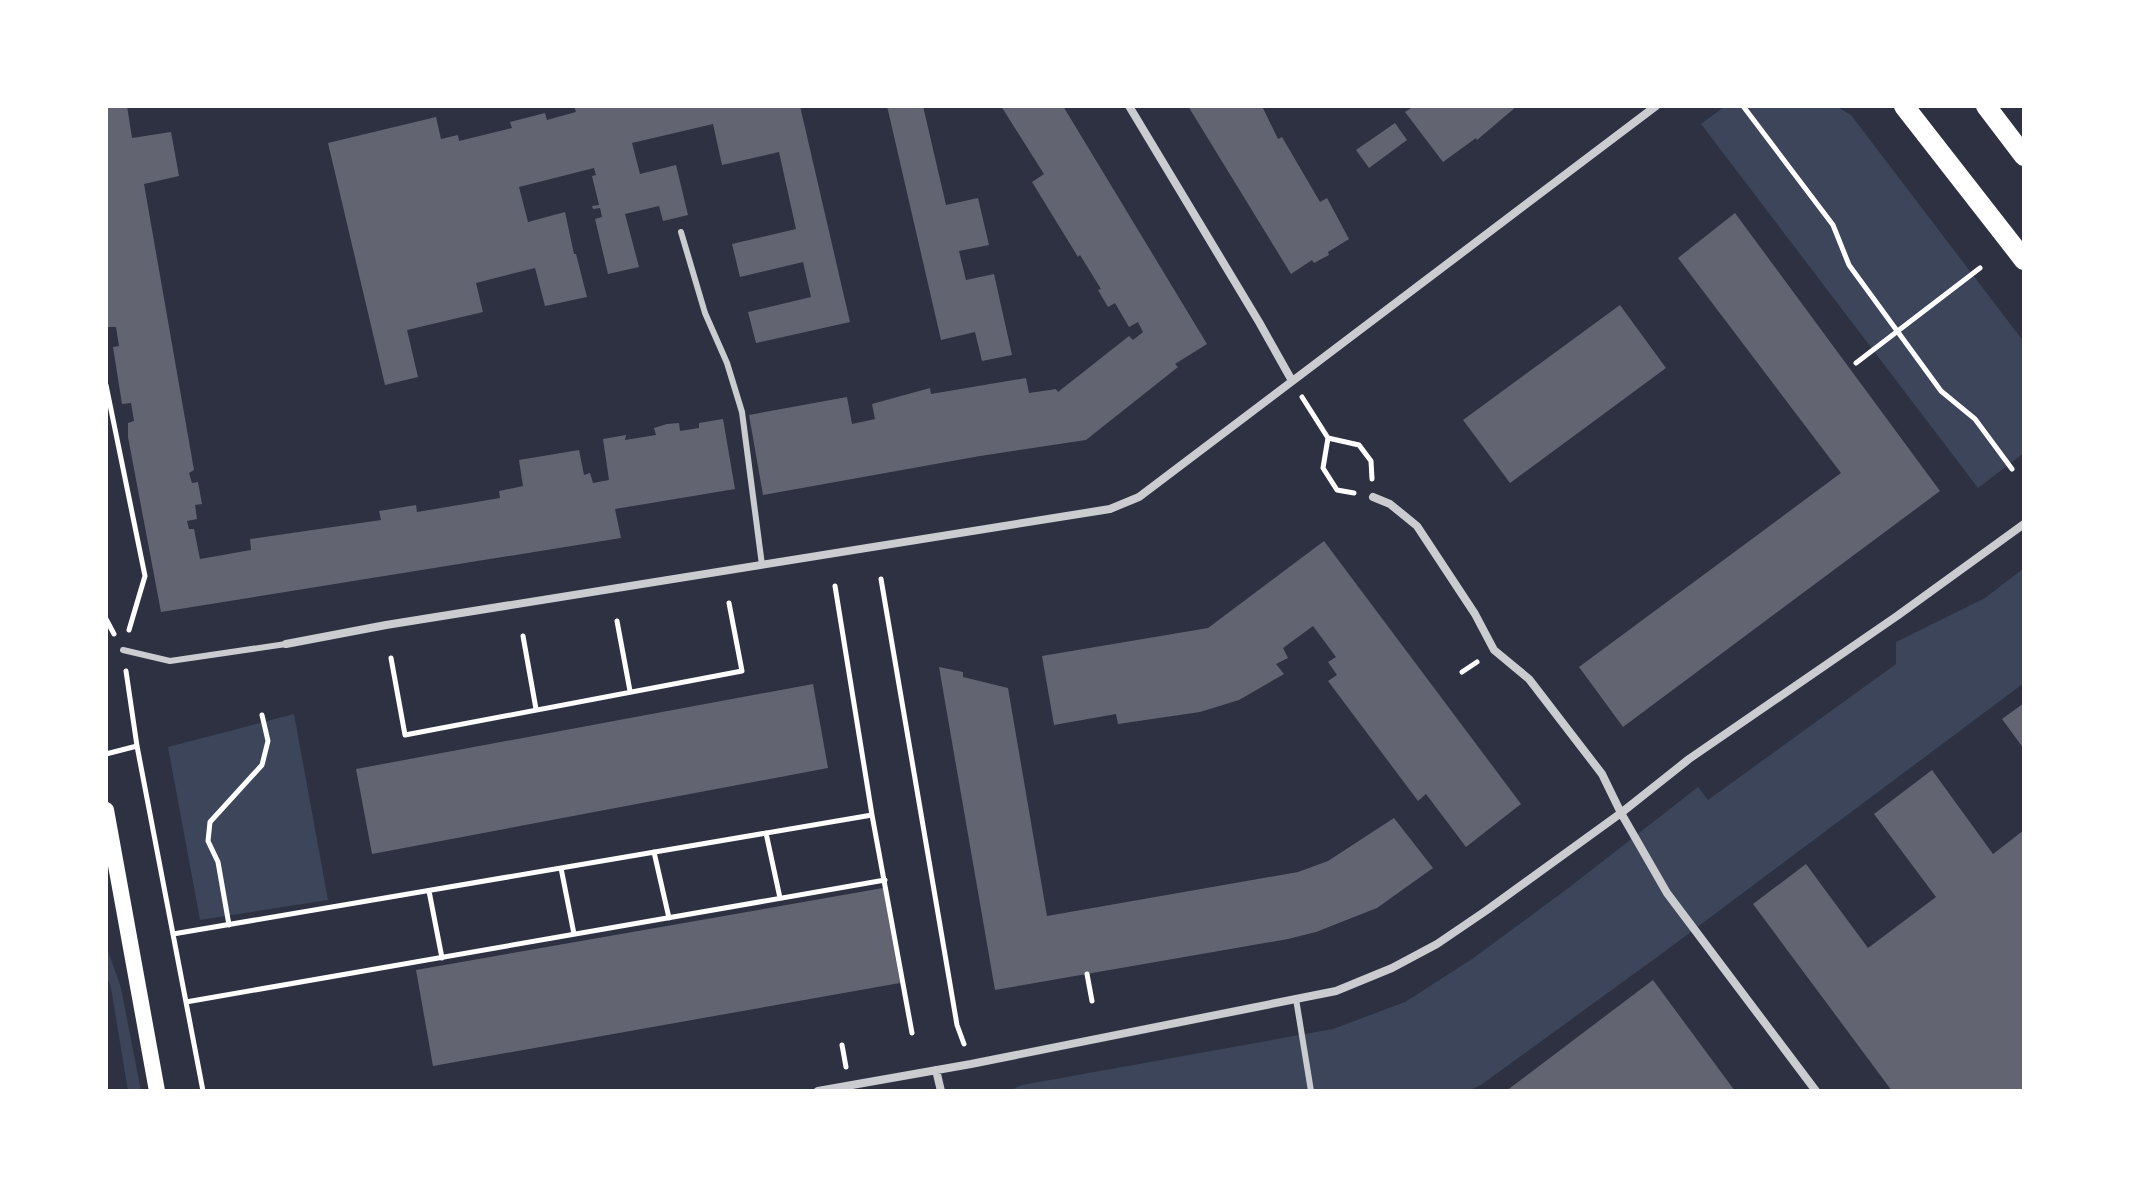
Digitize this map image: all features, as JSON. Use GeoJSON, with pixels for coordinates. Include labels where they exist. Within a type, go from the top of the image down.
{"type":"FeatureCollection","features":[{"type":"Feature","properties":{"kind":"main road"},"geometry":{"type":"LineString","coordinates":[[1986,106],[2024,156]]}},
{"type":"Feature","properties":{"kind":"main road"},"geometry":{"type":"LineString","coordinates":[[1903,108],[2024,260]]}},
{"type":"Feature","properties":{"kind":"main road"},"geometry":{"type":"LineString","coordinates":[[106,810],[157,1091]]}},
{"type":"Feature","properties":{"kind":"street"},"geometry":{"type":"LineString","coordinates":[[1129,106],[1291,379]]}},
{"type":"Feature","properties":{"kind":"street"},"geometry":{"type":"LineString","coordinates":[[286,644],[1110,509],[1139,497],[1291,379],[1656,106]]}},
{"type":"Feature","properties":{"kind":"street"},"geometry":{"type":"LineString","coordinates":[[1373,497],[1390,504],[1417,526],[1475,614],[1494,650],[1529,679],[1602,774],[1667,893],[1816,1091]]}},
{"type":"Feature","properties":{"kind":"street"},"geometry":{"type":"LineString","coordinates":[[2010,535],[2024,515]]}},
{"type":"Feature","properties":{"kind":"street"},"geometry":{"type":"LineString","coordinates":[[818,1091],[971,1064],[1336,991],[1392,968],[1437,944],[1621,813],[1689,759],[2024,524]]}},
{"type":"Feature","properties":{"kind":"street"},"geometry":{"type":"LineString","coordinates":[[2010,535],[2024,534]]}},
{"type":"Feature","properties":{"kind":"street"},"geometry":{"type":"LineString","coordinates":[[936,1070],[941,1091]]}},
{"type":"Feature","properties":{"kind":"lane"},"geometry":{"type":"LineString","coordinates":[[681,232],[698,291],[727,363],[742,412],[762,565]]}},
{"type":"Feature","properties":{"kind":"lane"},"geometry":{"type":"LineString","coordinates":[[123,650],[170,661],[286,644]]}},
{"type":"Feature","properties":{"kind":"lane"},"geometry":{"type":"LineString","coordinates":[[1296,999],[1311,1091]]}},
{"type":"Feature","properties":{"kind":"path"},"geometry":{"type":"LineString","coordinates":[[1743,106],[1833,225],[1849,265],[1941,391],[1975,419],[2012,469]]}},
{"type":"Feature","properties":{"kind":"path"},"geometry":{"type":"LineString","coordinates":[[1856,363],[1980,268]]}},
{"type":"Feature","properties":{"kind":"path"},"geometry":{"type":"LineString","coordinates":[[1291,379],[1328,438],[1323,468],[1337,490],[1373,497],[1371,461],[1359,445],[1328,438]]}},
{"type":"Feature","properties":{"kind":"path"},"geometry":{"type":"LineString","coordinates":[[106,385],[145,576],[123,650],[137,746],[203,1091]]}},
{"type":"Feature","properties":{"kind":"path"},"geometry":{"type":"LineString","coordinates":[[881,579],[957,1025],[971,1064]]}},
{"type":"Feature","properties":{"kind":"path"},"geometry":{"type":"LineString","coordinates":[[835,586],[872,815],[912,1033]]}},
{"type":"Feature","properties":{"kind":"path"},"geometry":{"type":"LineString","coordinates":[[391,658],[405,735],[742,671],[729,603]]}},
{"type":"Feature","properties":{"kind":"path"},"geometry":{"type":"LineString","coordinates":[[617,621],[630,691]]}},
{"type":"Feature","properties":{"kind":"path"},"geometry":{"type":"LineString","coordinates":[[523,636],[536,709]]}},
{"type":"Feature","properties":{"kind":"path"},"geometry":{"type":"LineString","coordinates":[[229,925],[218,862],[208,841],[210,822],[262,765],[268,741],[262,715]]}},
{"type":"Feature","properties":{"kind":"path"},"geometry":{"type":"LineString","coordinates":[[106,754],[137,746]]}},
{"type":"Feature","properties":{"kind":"path"},"geometry":{"type":"LineString","coordinates":[[173,934],[872,815]]}},
{"type":"Feature","properties":{"kind":"path"},"geometry":{"type":"LineString","coordinates":[[766,833],[780,898]]}},
{"type":"Feature","properties":{"kind":"path"},"geometry":{"type":"LineString","coordinates":[[654,852],[669,918]]}},
{"type":"Feature","properties":{"kind":"path"},"geometry":{"type":"LineString","coordinates":[[561,868],[574,934]]}},
{"type":"Feature","properties":{"kind":"path"},"geometry":{"type":"LineString","coordinates":[[186,1002],[885,880]]}},
{"type":"Feature","properties":{"kind":"path"},"geometry":{"type":"LineString","coordinates":[[429,891],[442,958]]}},
{"type":"Feature","properties":{"kind":"path"},"geometry":{"type":"LineString","coordinates":[[1087,974],[1092,1001]]}},
{"type":"Feature","properties":{"kind":"shaded area"},"geometry":{"type":"Polygon","coordinates":[[[1725,106],[1836,106],[1851,115],[2024,342],[2024,453],[1978,488],[1701,124],[1725,106]]]}},
{"type":"Feature","properties":{"kind":"shaded area"},"geometry":{"type":"Polygon","coordinates":[[[2024,568],[2024,683],[1481,1085],[1468,1091],[1008,1091],[1022,1085],[1333,1029],[1405,1002],[1472,959],[1698,787],[1708,800],[1896,664],[1896,642],[1985,598],[2024,568]]]}},
{"type":"Feature","properties":{"kind":"shaded area"},"geometry":{"type":"Polygon","coordinates":[[[294,714],[328,900],[200,920],[168,747],[294,714]]]}},
{"type":"Feature","properties":{"kind":"shaded area"},"geometry":{"type":"Polygon","coordinates":[[[106,945],[121,988],[141,1091],[128,1091],[106,973],[106,945]]]}},
{"type":"Feature","properties":{"kind":"building"},"geometry":{"type":"Polygon","coordinates":[[[106,106],[127,106],[132,138],[171,132],[179,176],[144,184],[194,470],[189,473],[192,483],[198,482],[202,504],[195,505],[197,519],[187,521],[189,529],[194,529],[200,559],[251,550],[250,539],[381,520],[379,511],[416,505],[417,512],[500,498],[499,491],[523,486],[519,460],[579,450],[584,475],[590,473],[593,483],[609,480],[603,439],[626,435],[625,440],[656,435],[654,428],[667,424],[679,423],[680,431],[699,428],[699,423],[723,419],[735,489],[615,509],[621,538],[161,612],[128,437],[128,423],[134,421],[131,403],[122,404],[113,347],[119,346],[116,327],[108,327],[106,313],[106,106]]]}},
{"type":"Feature","properties":{"kind":"building"},"geometry":{"type":"Polygon","coordinates":[[[574,106],[800,106],[850,322],[756,343],[748,312],[811,297],[803,262],[740,277],[732,244],[796,229],[779,152],[722,165],[713,124],[632,143],[640,174],[676,165],[688,215],[663,221],[659,206],[625,214],[639,267],[608,274],[595,219],[602,217],[600,208],[593,209],[592,206],[599,205],[592,176],[596,175],[594,168],[519,187],[528,222],[565,212],[587,297],[545,306],[535,268],[476,283],[483,312],[407,330],[418,377],[385,385],[328,143],[436,117],[441,139],[458,135],[459,141],[512,128],[510,122],[545,113],[547,120],[576,112],[574,106]]]}},
{"type":"Feature","properties":{"kind":"building"},"geometry":{"type":"Polygon","coordinates":[[[887,106],[923,106],[946,205],[978,198],[989,245],[959,251],[966,280],[994,274],[1012,355],[982,361],[975,332],[941,340],[887,106]]]}},
{"type":"Feature","properties":{"kind":"building"},"geometry":{"type":"Polygon","coordinates":[[[1001,106],[1063,106],[1207,344],[1175,364],[1178,367],[1086,440],[763,495],[749,415],[847,397],[852,424],[875,419],[872,404],[930,388],[931,394],[1026,378],[1029,393],[1056,389],[1058,392],[1129,336],[1133,340],[1143,332],[1138,322],[1129,327],[1115,303],[1108,307],[1098,290],[1101,289],[1032,182],[1044,174],[1001,106]]]}},
{"type":"Feature","properties":{"kind":"building"},"geometry":{"type":"Polygon","coordinates":[[[1188,106],[1262,106],[1278,139],[1282,137],[1320,202],[1327,198],[1349,239],[1328,252],[1329,255],[1314,263],[1312,260],[1291,274],[1188,106]]]}},
{"type":"Feature","properties":{"kind":"building"},"geometry":{"type":"Polygon","coordinates":[[[1414,106],[1517,106],[1477,140],[1443,162],[1405,112],[1414,106]]]}},
{"type":"Feature","properties":{"kind":"building"},"geometry":{"type":"Polygon","coordinates":[[[1395,123],[1407,140],[1369,168],[1356,150],[1395,123]]]}},
{"type":"Feature","properties":{"kind":"building"},"geometry":{"type":"Polygon","coordinates":[[[1735,213],[1940,491],[1623,727],[1579,667],[1841,473],[1678,258],[1735,213]]]}},
{"type":"Feature","properties":{"kind":"building"},"geometry":{"type":"Polygon","coordinates":[[[1620,305],[1666,368],[1510,483],[1463,420],[1620,305]]]}},
{"type":"Feature","properties":{"kind":"building"},"geometry":{"type":"Polygon","coordinates":[[[1324,541],[1521,804],[1466,847],[1426,794],[1418,801],[1328,681],[1337,675],[1328,662],[1336,657],[1313,626],[1283,648],[1288,658],[1276,664],[1284,674],[1239,700],[1200,712],[1118,724],[1116,714],[1054,725],[1042,656],[1208,628],[1324,541]]]}},
{"type":"Feature","properties":{"kind":"building"},"geometry":{"type":"Polygon","coordinates":[[[939,667],[963,672],[963,677],[1008,688],[1047,916],[1298,872],[1328,861],[1394,818],[1433,868],[1377,908],[1316,932],[995,990],[939,667]]]}},
{"type":"Feature","properties":{"kind":"building"},"geometry":{"type":"Polygon","coordinates":[[[813,684],[828,768],[372,854],[356,769],[813,684]]]}},
{"type":"Feature","properties":{"kind":"building"},"geometry":{"type":"Polygon","coordinates":[[[2024,703],[2024,749],[2002,719],[2024,703]]]}},
{"type":"Feature","properties":{"kind":"building"},"geometry":{"type":"Polygon","coordinates":[[[1932,770],[1993,854],[2024,830],[2024,1091],[1892,1091],[1753,904],[1806,864],[1868,948],[1936,897],[1874,814],[1932,770]]]}},
{"type":"Feature","properties":{"kind":"building"},"geometry":{"type":"Polygon","coordinates":[[[883,888],[900,983],[433,1066],[416,970],[883,888]]]}},
{"type":"Feature","properties":{"kind":"building"},"geometry":{"type":"Polygon","coordinates":[[[1653,980],[1735,1091],[1506,1091],[1653,980]]]}}]}
